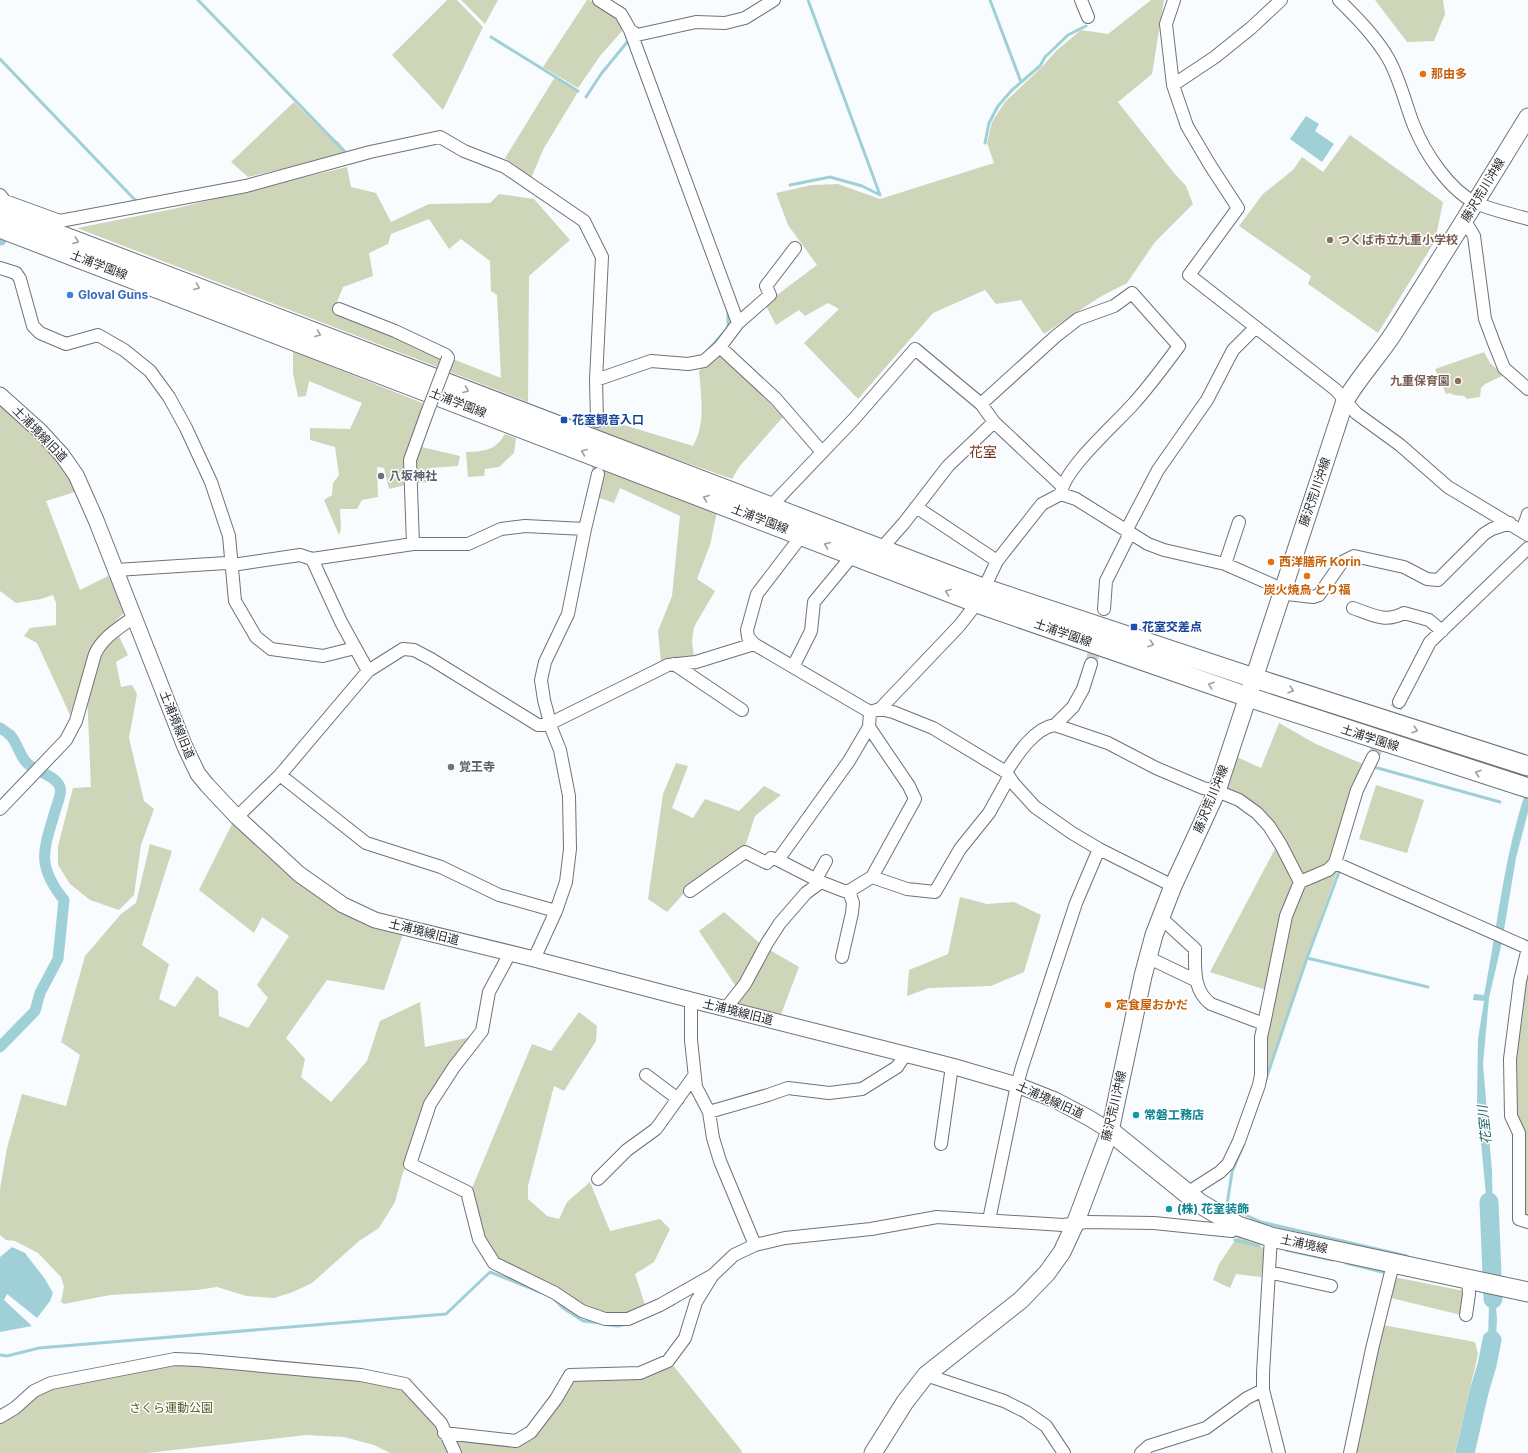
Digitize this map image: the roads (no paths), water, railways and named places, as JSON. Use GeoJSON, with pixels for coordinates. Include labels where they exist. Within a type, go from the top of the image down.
{"type":"FeatureCollection","features":[{"type":"Feature","properties":{"kind":"main road","name":"藤沢荒川沖線"},"geometry":{"type":"LineString","coordinates":[[873,1453],[905,1402],[926,1375],[1035,1287],[1056,1262],[1075,1224],[1110,1131],[1147,957],[1160,917],[1217,790],[1345,401],[1353,388],[1385,347],[1465,221],[1528,117]]}},
{"type":"Feature","properties":{"kind":"main road","name":"土浦学園線"},"geometry":{"type":"LineString","coordinates":[[1,211],[537,425],[850,555],[980,596],[1254,678],[1525,765]]}},
{"type":"Feature","properties":{"kind":"main road","name":"土浦学園線"},"geometry":{"type":"LineString","coordinates":[[537,425],[770,507],[881,549],[980,596],[1248,697],[1522,786]]}},
{"type":"Feature","properties":{"kind":"main road","name":"土浦境線"},"geometry":{"type":"LineString","coordinates":[[1110,1131],[1189,1195],[1238,1226],[1271,1237],[1520,1291]]}},
{"type":"Feature","properties":{"kind":"street"},"geometry":{"type":"LineString","coordinates":[[599,0],[621,14],[630,30],[738,324]]}},
{"type":"Feature","properties":{"kind":"street"},"geometry":{"type":"LineString","coordinates":[[630,30],[637,35],[696,22],[725,23],[745,18],[774,0]]}},
{"type":"Feature","properties":{"kind":"street"},"geometry":{"type":"LineString","coordinates":[[1082,0],[1088,17]]}},
{"type":"Feature","properties":{"kind":"street"},"geometry":{"type":"LineString","coordinates":[[1174,0],[1166,24],[1173,85],[1187,126],[1238,208],[1189,275],[1336,390],[1356,413],[1400,445],[1448,487],[1525,533],[1528,514]]}},
{"type":"Feature","properties":{"kind":"street"},"geometry":{"type":"LineString","coordinates":[[1173,85],[1215,57],[1251,28],[1281,0]]}},
{"type":"Feature","properties":{"kind":"street"},"geometry":{"type":"LineString","coordinates":[[1339,0],[1367,29],[1387,57],[1397,78],[1414,126],[1432,159],[1446,178],[1460,192],[1475,203],[1528,219]]}},
{"type":"Feature","properties":{"kind":"street"},"geometry":{"type":"LineString","coordinates":[[1,211],[53,233],[246,186],[370,152],[440,137],[464,151],[505,167],[584,221],[602,257],[596,380],[597,421]]}},
{"type":"Feature","properties":{"kind":"street"},"geometry":{"type":"LineString","coordinates":[[1465,221],[1474,236],[1485,319],[1491,337],[1504,368],[1528,389]]}},
{"type":"Feature","properties":{"kind":"street"},"geometry":{"type":"LineString","coordinates":[[596,380],[651,361],[688,364],[704,361],[720,348],[738,324],[770,295],[766,286],[795,248]]}},
{"type":"Feature","properties":{"kind":"street"},"geometry":{"type":"LineString","coordinates":[[0,268],[16,273],[20,279],[33,326],[40,333],[66,344],[98,335],[124,350],[150,371],[169,397],[186,428],[211,482],[229,536],[235,601],[256,638],[271,649],[323,656],[355,648]]}},
{"type":"Feature","properties":{"kind":"street"},"geometry":{"type":"LineString","coordinates":[[778,860],[849,761],[869,727],[875,711],[959,626],[980,596],[997,561],[1042,504],[1061,490],[1084,454],[1135,402],[1179,346],[1132,293],[1114,306],[1078,319],[1056,336],[981,404]]}},
{"type":"Feature","properties":{"kind":"street"},"geometry":{"type":"LineString","coordinates":[[339,309],[395,331],[446,355],[448,358],[410,460],[413,544]]}},
{"type":"Feature","properties":{"kind":"street"},"geometry":{"type":"LineString","coordinates":[[1104,609],[1106,581],[1158,470],[1207,400],[1234,350],[1255,328]]}},
{"type":"Feature","properties":{"kind":"street"},"geometry":{"type":"LineString","coordinates":[[720,348],[776,399],[822,452]]}},
{"type":"Feature","properties":{"kind":"street"},"geometry":{"type":"LineString","coordinates":[[770,507],[854,419],[915,349],[981,404],[994,422],[1061,490],[1148,544],[1164,550],[1225,564],[1275,586],[1287,594],[1317,597],[1324,590],[1342,562],[1354,556],[1404,567],[1427,579],[1438,580],[1484,534],[1492,529],[1510,523]]}},
{"type":"Feature","properties":{"kind":"street","name":"土浦境線旧道"},"geometry":{"type":"LineString","coordinates":[[0,395],[40,431],[62,455],[76,475],[96,520],[191,761],[207,785],[237,817],[299,874],[343,905],[375,920],[952,1066],[1017,1085],[1068,1106],[1110,1131]]}},
{"type":"Feature","properties":{"kind":"street"},"geometry":{"type":"LineString","coordinates":[[881,549],[904,524],[948,466],[994,422]]}},
{"type":"Feature","properties":{"kind":"street"},"geometry":{"type":"LineString","coordinates":[[534,959],[556,911],[566,882],[570,821],[569,796],[563,764],[544,700],[541,680],[545,662],[568,614],[585,528],[598,474]]}},
{"type":"Feature","properties":{"kind":"street"},"geometry":{"type":"LineString","coordinates":[[916,507],[997,561]]}},
{"type":"Feature","properties":{"kind":"street"},"geometry":{"type":"LineString","coordinates":[[1225,564],[1239,522]]}},
{"type":"Feature","properties":{"kind":"street"},"geometry":{"type":"LineString","coordinates":[[116,570],[226,563],[232,565],[300,555],[312,559],[413,544],[468,544],[501,529],[525,526],[585,528]]}},
{"type":"Feature","properties":{"kind":"street"},"geometry":{"type":"LineString","coordinates":[[799,534],[796,543],[757,594],[747,630],[748,636],[754,644],[875,711],[893,712],[933,728],[1007,774],[1035,807],[1072,833],[1099,849],[1173,886]]}},
{"type":"Feature","properties":{"kind":"street"},"geometry":{"type":"LineString","coordinates":[[1399,702],[1430,642],[1528,548]]}},
{"type":"Feature","properties":{"kind":"street"},"geometry":{"type":"LineString","coordinates":[[794,667],[811,631],[814,602],[847,562],[850,555]]}},
{"type":"Feature","properties":{"kind":"street"},"geometry":{"type":"LineString","coordinates":[[312,559],[341,622],[368,671]]}},
{"type":"Feature","properties":{"kind":"street"},"geometry":{"type":"LineString","coordinates":[[1353,608],[1382,618],[1395,618],[1404,613],[1429,620],[1442,631]]}},
{"type":"Feature","properties":{"kind":"street"},"geometry":{"type":"LineString","coordinates":[[0,809],[66,740],[76,721],[95,654],[99,645],[104,639],[134,618]]}},
{"type":"Feature","properties":{"kind":"street"},"geometry":{"type":"LineString","coordinates":[[237,817],[280,775],[368,671],[403,649],[414,650],[538,724],[546,725],[668,665],[696,662],[754,644]]}},
{"type":"Feature","properties":{"kind":"street"},"geometry":{"type":"LineString","coordinates":[[674,664],[742,710]]}},
{"type":"Feature","properties":{"kind":"street"},"geometry":{"type":"LineString","coordinates":[[1055,725],[1073,707],[1083,689],[1091,664]]}},
{"type":"Feature","properties":{"kind":"street"},"geometry":{"type":"LineString","coordinates":[[872,877],[907,889],[934,892],[960,849],[990,813],[1007,774],[1018,754],[1039,731],[1048,726],[1055,725],[1108,743],[1156,768],[1203,788],[1217,790],[1240,800],[1257,813],[1269,826],[1281,845],[1300,882]]}},
{"type":"Feature","properties":{"kind":"street"},"geometry":{"type":"LineString","coordinates":[[690,891],[746,852],[767,863],[771,858],[778,860],[819,881],[844,891],[849,891],[872,877],[915,799],[909,786],[869,727]]}},
{"type":"Feature","properties":{"kind":"street"},"geometry":{"type":"LineString","coordinates":[[1189,1195],[1196,1188],[1220,1172],[1228,1164],[1239,1141],[1261,1075],[1261,1037],[1286,916],[1300,882],[1328,870],[1335,863],[1357,790],[1373,757]]}},
{"type":"Feature","properties":{"kind":"street"},"geometry":{"type":"LineString","coordinates":[[280,775],[366,843],[441,867],[499,895],[556,911]]}},
{"type":"Feature","properties":{"kind":"street"},"geometry":{"type":"LineString","coordinates":[[989,1220],[1017,1085],[1076,903],[1099,849]]}},
{"type":"Feature","properties":{"kind":"street"},"geometry":{"type":"LineString","coordinates":[[726,1008],[746,984],[767,942],[780,923],[806,893],[819,881],[826,861]]}},
{"type":"Feature","properties":{"kind":"street"},"geometry":{"type":"LineString","coordinates":[[1335,863],[1528,948],[1520,981],[1510,1059],[1511,1116],[1519,1133],[1519,1220],[1528,1222]]}},
{"type":"Feature","properties":{"kind":"street"},"geometry":{"type":"LineString","coordinates":[[842,957],[852,913],[853,903],[849,891]]}},
{"type":"Feature","properties":{"kind":"street"},"geometry":{"type":"LineString","coordinates":[[1160,917],[1195,949],[1196,980],[1202,996],[1211,1004],[1264,1024]]}},
{"type":"Feature","properties":{"kind":"street"},"geometry":{"type":"LineString","coordinates":[[510,954],[489,992],[482,1031],[454,1067],[430,1104],[410,1164],[466,1192],[479,1239],[494,1263],[555,1293],[582,1312],[605,1319],[628,1319],[660,1305],[713,1275],[734,1255],[755,1245],[785,1238],[871,1229],[937,1217],[1063,1225],[1154,1223],[1232,1231],[1238,1226]]}},
{"type":"Feature","properties":{"kind":"street"},"geometry":{"type":"LineString","coordinates":[[1147,957],[1196,980]]}},
{"type":"Feature","properties":{"kind":"street"},"geometry":{"type":"LineString","coordinates":[[691,1000],[690,1040],[696,1087],[709,1112],[713,1138],[720,1160],[755,1245]]}},
{"type":"Feature","properties":{"kind":"street"},"geometry":{"type":"LineString","coordinates":[[709,1112],[788,1088],[829,1093],[862,1089],[897,1067],[905,1054]]}},
{"type":"Feature","properties":{"kind":"street"},"geometry":{"type":"LineString","coordinates":[[941,1144],[952,1066]]}},
{"type":"Feature","properties":{"kind":"street"},"geometry":{"type":"LineString","coordinates":[[646,1075],[678,1099]]}},
{"type":"Feature","properties":{"kind":"street"},"geometry":{"type":"LineString","coordinates":[[598,1179],[627,1150],[656,1129],[694,1076]]}},
{"type":"Feature","properties":{"kind":"street"},"geometry":{"type":"LineString","coordinates":[[1271,1237],[1262,1373],[1263,1390],[1279,1453]]}},
{"type":"Feature","properties":{"kind":"street"},"geometry":{"type":"LineString","coordinates":[[1350,1453],[1372,1349],[1393,1264]]}},
{"type":"Feature","properties":{"kind":"street"},"geometry":{"type":"LineString","coordinates":[[1269,1272],[1331,1286]]}},
{"type":"Feature","properties":{"kind":"street"},"geometry":{"type":"LineString","coordinates":[[444,1433],[516,1442],[531,1432],[556,1399],[570,1375],[640,1373],[668,1361],[685,1338],[696,1302],[713,1275]]}},
{"type":"Feature","properties":{"kind":"street"},"geometry":{"type":"LineString","coordinates":[[1466,1315],[1470,1280]]}},
{"type":"Feature","properties":{"kind":"street"},"geometry":{"type":"LineString","coordinates":[[0,1417],[14,1408],[34,1391],[51,1383],[175,1359],[354,1374],[405,1384],[441,1423],[444,1433],[455,1453]]}},
{"type":"Feature","properties":{"kind":"street"},"geometry":{"type":"LineString","coordinates":[[926,1375],[997,1398],[1016,1406],[1046,1426],[1064,1453]]}},
{"type":"Feature","properties":{"kind":"street"},"geometry":{"type":"LineString","coordinates":[[1141,1453],[1149,1446],[1206,1428],[1248,1398],[1263,1390]]}},
{"type":"Feature","properties":{"kind":"water"},"geometry":{"type":"Polygon","coordinates":[[[1306,116],[1319,124],[1315,131],[1334,144],[1322,162],[1290,139],[1306,116]]]}},
{"type":"Feature","properties":{"kind":"water"},"geometry":{"type":"Polygon","coordinates":[[[1528,785],[1528,812],[1516,858],[1502,942],[1489,998],[1483,1064],[1492,1171],[1494,1279],[1477,1101],[1478,1039],[1484,1001],[1473,1000],[1474,994],[1484,995],[1507,863],[1528,785]]]}},
{"type":"Feature","properties":{"kind":"water"},"geometry":{"type":"Polygon","coordinates":[[[12,1247],[25,1253],[45,1279],[53,1293],[50,1301],[37,1318],[7,1294],[4,1300],[32,1326],[0,1332],[0,1257],[12,1247]]]}},
{"type":"Feature","properties":{"kind":"water"},"geometry":{"type":"Polygon","coordinates":[[[1494,1279],[1497,1319],[1496,1339],[1490,1366],[1483,1364],[1488,1338],[1489,1306],[1494,1279]]]}},
{"type":"Feature","properties":{"kind":"waterway"},"geometry":{"type":"LineString","coordinates":[[198,0],[346,153]]}},
{"type":"Feature","properties":{"kind":"waterway"},"geometry":{"type":"LineString","coordinates":[[790,185],[830,177],[862,186],[880,195],[808,0]]}},
{"type":"Feature","properties":{"kind":"waterway"},"geometry":{"type":"LineString","coordinates":[[990,0],[1021,82]]}},
{"type":"Feature","properties":{"kind":"waterway"},"geometry":{"type":"LineString","coordinates":[[985,143],[989,123],[998,106],[1012,90],[1040,66],[1045,57],[1068,35],[1086,26]]}},
{"type":"Feature","properties":{"kind":"waterway"},"geometry":{"type":"LineString","coordinates":[[491,37],[578,91]]}},
{"type":"Feature","properties":{"kind":"waterway"},"geometry":{"type":"LineString","coordinates":[[586,97],[601,74],[628,41],[629,43]]}},
{"type":"Feature","properties":{"kind":"waterway"},"geometry":{"type":"LineString","coordinates":[[0,59],[136,201]]}},
{"type":"Feature","properties":{"kind":"waterway"},"geometry":{"type":"LineString","coordinates":[[707,351],[728,328],[728,310]]}},
{"type":"Feature","properties":{"kind":"waterway"},"geometry":{"type":"LineString","coordinates":[[0,728],[9,734],[26,762],[54,779],[60,787],[60,795],[48,835],[45,856],[49,876],[64,900],[58,959],[40,993],[35,1011],[0,1047]]}},
{"type":"Feature","properties":{"kind":"waterway"},"geometry":{"type":"LineString","coordinates":[[1374,767],[1500,802]]}},
{"type":"Feature","properties":{"kind":"waterway"},"geometry":{"type":"LineString","coordinates":[[1265,1082],[1307,958],[1339,872]]}},
{"type":"Feature","properties":{"kind":"waterway"},"geometry":{"type":"LineString","coordinates":[[1307,958],[1428,987]]}},
{"type":"Feature","properties":{"kind":"waterway"},"geometry":{"type":"LineString","coordinates":[[1243,1146],[1232,1172],[1227,1205],[1228,1207],[1261,1222],[1407,1256]]}},
{"type":"Feature","properties":{"kind":"waterway","name":"花室川"},"geometry":{"type":"LineString","coordinates":[[1489,1202],[1493,1299]]}},
{"type":"Feature","properties":{"kind":"waterway"},"geometry":{"type":"LineString","coordinates":[[1235,1240],[1259,1246]]}},
{"type":"Feature","properties":{"kind":"waterway"},"geometry":{"type":"LineString","coordinates":[[1286,1250],[1332,1260]]}},
{"type":"Feature","properties":{"kind":"waterway"},"geometry":{"type":"LineString","coordinates":[[1346,1263],[1386,1273]]}},
{"type":"Feature","properties":{"kind":"waterway"},"geometry":{"type":"LineString","coordinates":[[0,1355],[7,1356],[39,1348],[446,1314],[490,1272],[540,1292]]}},
{"type":"Feature","properties":{"kind":"waterway"},"geometry":{"type":"LineString","coordinates":[[554,1299],[563,1308],[583,1321],[601,1323]]}},
{"type":"Feature","properties":{"kind":"waterway"},"geometry":{"type":"LineString","coordinates":[[662,1310],[674,1304]]}},
{"type":"Feature","properties":{"kind":"waterway"},"geometry":{"type":"LineString","coordinates":[[609,1325],[618,1326],[627,1324]]}},
{"type":"Feature","properties":{"kind":"waterway","name":"花室川"},"geometry":{"type":"LineString","coordinates":[[1465,1453],[1492,1340]]}},
{"type":"Feature","properties":{"kind":"tunnel"},"geometry":{"type":"LineString","coordinates":[[597,421],[598,474]]}},
{"type":"Feature","properties":{"kind":"tunnel"},"geometry":{"type":"LineString","coordinates":[[1091,664],[1104,609]]}},
{"type":"Feature","properties":{"kind":"tunnel"},"geometry":{"type":"LineString","coordinates":[[1373,757],[1399,702]]}},
{"type":"Feature","properties":{"kind":"place","name":"那由多"},"geometry":{"type":"Point","coordinates":[1423,74]}},
{"type":"Feature","properties":{"kind":"place","name":"つくば市立九重小学校"},"geometry":{"type":"Point","coordinates":[1330,240]}},
{"type":"Feature","properties":{"kind":"place","name":"Gloval Guns"},"geometry":{"type":"Point","coordinates":[70,295]}},
{"type":"Feature","properties":{"kind":"place","name":"九重保育園"},"geometry":{"type":"Point","coordinates":[1458,381]}},
{"type":"Feature","properties":{"kind":"place","name":"花室観音入口"},"geometry":{"type":"Point","coordinates":[564,420]}},
{"type":"Feature","properties":{"kind":"place","name":"八坂神社"},"geometry":{"type":"Point","coordinates":[381,476]}},
{"type":"Feature","properties":{"kind":"place","name":"西洋膳所 Korin"},"geometry":{"type":"Point","coordinates":[1271,562]}},
{"type":"Feature","properties":{"kind":"place","name":"炭火焼鳥 とり福"},"geometry":{"type":"Point","coordinates":[1307,576]}},
{"type":"Feature","properties":{"kind":"place","name":"花室交差点"},"geometry":{"type":"Point","coordinates":[1134,627]}},
{"type":"Feature","properties":{"kind":"place","name":"覚王寺"},"geometry":{"type":"Point","coordinates":[451,767]}},
{"type":"Feature","properties":{"kind":"place","name":"定食屋おかだ"},"geometry":{"type":"Point","coordinates":[1108,1005]}},
{"type":"Feature","properties":{"kind":"place","name":"常磐工務店"},"geometry":{"type":"Point","coordinates":[1136,1115]}},
{"type":"Feature","properties":{"kind":"place","name":"(株) 花室装飾"},"geometry":{"type":"Point","coordinates":[1169,1209]}},
{"type":"Feature","properties":{"kind":"district","name":"花室"},"geometry":{"type":"Point","coordinates":[983,452]}},
{"type":"Feature","properties":{"kind":"park label","name":"さくら運動公園"},"geometry":{"type":"Point","coordinates":[171,1408]}}]}
